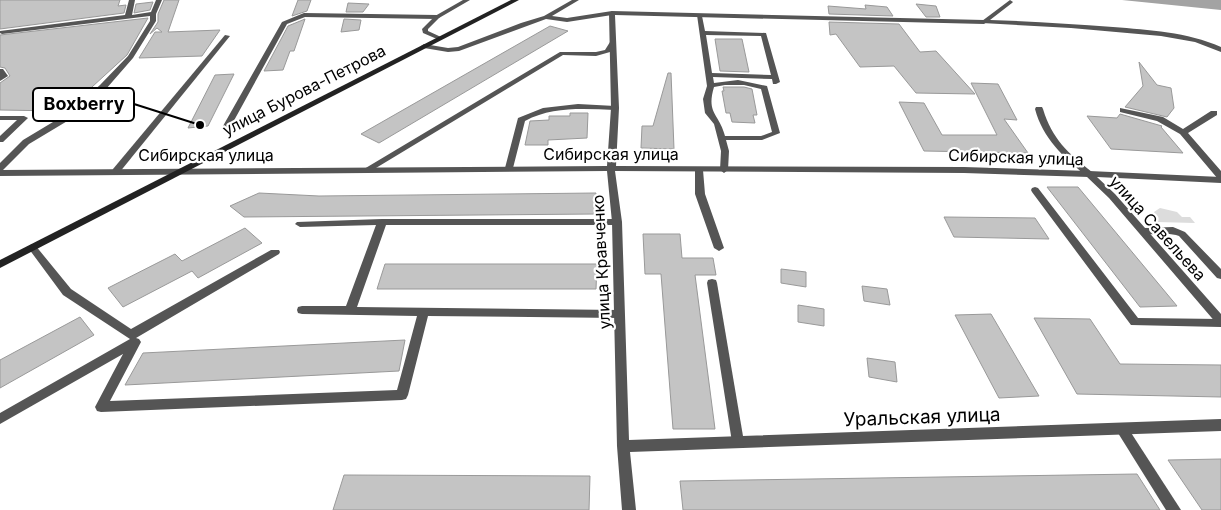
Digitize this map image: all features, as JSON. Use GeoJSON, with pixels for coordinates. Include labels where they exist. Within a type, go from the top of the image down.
{"type":"FeatureCollection","features":[{"type":"Feature","properties":{"kind":"main road","name":"улица Бурова-Петрова"},"geometry":{"type":"LineString","coordinates":[[0,264],[516,0]]}},
{"type":"Feature","properties":{"kind":"street"},"geometry":{"type":"LineString","coordinates":[[128,17],[132,0]]}},
{"type":"Feature","properties":{"kind":"street"},"geometry":{"type":"LineString","coordinates":[[0,168],[26,142],[71,115],[104,88],[131,57],[153,20],[159,0]]}},
{"type":"Feature","properties":{"kind":"street"},"geometry":{"type":"LineString","coordinates":[[439,38],[425,32],[428,25],[437,17],[467,0]]}},
{"type":"Feature","properties":{"kind":"street"},"geometry":{"type":"LineString","coordinates":[[424,46],[448,50],[459,49],[546,17],[576,0]]}},
{"type":"Feature","properties":{"kind":"street"},"geometry":{"type":"LineString","coordinates":[[984,22],[1010,2]]}},
{"type":"Feature","properties":{"kind":"street"},"geometry":{"type":"LineString","coordinates":[[546,17],[567,20],[612,13],[1051,24],[1142,32],[1199,41],[1221,50]]}},
{"type":"Feature","properties":{"kind":"street","name":"улица Кравченко"},"geometry":{"type":"LineString","coordinates":[[612,13],[614,108],[611,170],[617,222],[623,446],[629,510]]}},
{"type":"Feature","properties":{"kind":"street"},"geometry":{"type":"LineString","coordinates":[[2,32],[154,14]]}},
{"type":"Feature","properties":{"kind":"street"},"geometry":{"type":"LineString","coordinates":[[227,126],[284,23],[304,15],[437,17]]}},
{"type":"Feature","properties":{"kind":"street"},"geometry":{"type":"LineString","coordinates":[[699,16],[711,86],[708,100],[710,113],[718,124],[722,138],[725,151],[724,170]]}},
{"type":"Feature","properties":{"kind":"street"},"geometry":{"type":"LineString","coordinates":[[702,33],[764,34],[775,79],[709,75]]}},
{"type":"Feature","properties":{"kind":"street"},"geometry":{"type":"LineString","coordinates":[[116,171],[227,36]]}},
{"type":"Feature","properties":{"kind":"street"},"geometry":{"type":"LineString","coordinates":[[368,169],[562,53],[596,54],[608,51],[612,43]]}},
{"type":"Feature","properties":{"kind":"street"},"geometry":{"type":"LineString","coordinates":[[0,71],[4,76],[0,79]]}},
{"type":"Feature","properties":{"kind":"street"},"geometry":{"type":"LineString","coordinates":[[711,86],[728,81],[750,82],[764,88],[776,133],[762,138],[722,138]]}},
{"type":"Feature","properties":{"kind":"street"},"geometry":{"type":"LineString","coordinates":[[509,168],[521,120],[532,112],[549,108],[614,108]]}},
{"type":"Feature","properties":{"kind":"street","name":"улица Савельева"},"geometry":{"type":"LineString","coordinates":[[1039,108],[1043,126],[1060,149],[1112,196],[1221,322]]}},
{"type":"Feature","properties":{"kind":"street"},"geometry":{"type":"LineString","coordinates":[[1123,110],[1160,118],[1183,132],[1221,178]]}},
{"type":"Feature","properties":{"kind":"street"},"geometry":{"type":"LineString","coordinates":[[1183,132],[1214,113]]}},
{"type":"Feature","properties":{"kind":"street"},"geometry":{"type":"LineString","coordinates":[[0,118],[24,118],[0,140]]}},
{"type":"Feature","properties":{"kind":"street","name":"Сибирская улица"},"geometry":{"type":"LineString","coordinates":[[0,173],[509,168],[611,170],[955,170],[1221,178]]}},
{"type":"Feature","properties":{"kind":"street"},"geometry":{"type":"LineString","coordinates":[[699,170],[700,194],[719,248]]}},
{"type":"Feature","properties":{"kind":"street"},"geometry":{"type":"LineString","coordinates":[[1035,190],[1135,322],[1221,322]]}},
{"type":"Feature","properties":{"kind":"street"},"geometry":{"type":"LineString","coordinates":[[350,310],[382,222]]}},
{"type":"Feature","properties":{"kind":"street"},"geometry":{"type":"LineString","coordinates":[[300,224],[617,222]]}},
{"type":"Feature","properties":{"kind":"street"},"geometry":{"type":"LineString","coordinates":[[1144,231],[1173,230],[1182,234],[1221,274]]}},
{"type":"Feature","properties":{"kind":"street"},"geometry":{"type":"LineString","coordinates":[[32,247],[67,292],[133,338]]}},
{"type":"Feature","properties":{"kind":"street"},"geometry":{"type":"LineString","coordinates":[[0,419],[275,252]]}},
{"type":"Feature","properties":{"kind":"street"},"geometry":{"type":"LineString","coordinates":[[712,283],[738,442]]}},
{"type":"Feature","properties":{"kind":"street"},"geometry":{"type":"LineString","coordinates":[[302,310],[619,314]]}},
{"type":"Feature","properties":{"kind":"street"},"geometry":{"type":"LineString","coordinates":[[133,338],[101,408],[402,395],[423,312]]}},
{"type":"Feature","properties":{"kind":"street","name":"Уральская улица"},"geometry":{"type":"LineString","coordinates":[[623,446],[1221,425]]}},
{"type":"Feature","properties":{"kind":"street"},"geometry":{"type":"LineString","coordinates":[[1122,428],[1174,510]]}},
{"type":"Feature","properties":{"kind":"shaded area"},"geometry":{"type":"Polygon","coordinates":[[[1122,0],[1221,0],[1221,10],[1122,0]]]}},
{"type":"Feature","properties":{"kind":"shaded area"},"geometry":{"type":"Polygon","coordinates":[[[1160,208],[1177,212],[1182,217],[1190,217],[1195,223],[1157,222],[1153,218],[1154,212],[1160,208]]]}},
{"type":"Feature","properties":{"kind":"building"},"geometry":{"type":"Polygon","coordinates":[[[0,0],[120,0],[118,6],[126,5],[124,13],[0,29],[0,0]]]}},
{"type":"Feature","properties":{"kind":"building"},"geometry":{"type":"Polygon","coordinates":[[[164,0],[179,0],[168,32],[220,30],[202,56],[139,58],[155,32],[162,32],[157,28],[150,34],[158,22],[158,14],[164,0]]]}},
{"type":"Feature","properties":{"kind":"building"},"geometry":{"type":"Polygon","coordinates":[[[298,0],[311,0],[307,11],[292,16],[298,0]]]}},
{"type":"Feature","properties":{"kind":"building"},"geometry":{"type":"Polygon","coordinates":[[[153,2],[150,10],[134,13],[136,4],[153,2]]]}},
{"type":"Feature","properties":{"kind":"building"},"geometry":{"type":"Polygon","coordinates":[[[348,3],[369,4],[363,12],[346,12],[348,3]]]}},
{"type":"Feature","properties":{"kind":"building"},"geometry":{"type":"Polygon","coordinates":[[[916,4],[936,6],[940,17],[926,17],[916,4]]]}},
{"type":"Feature","properties":{"kind":"building"},"geometry":{"type":"Polygon","coordinates":[[[865,5],[887,7],[893,16],[829,14],[828,6],[866,9],[865,5]]]}},
{"type":"Feature","properties":{"kind":"building"},"geometry":{"type":"Polygon","coordinates":[[[148,18],[127,55],[81,97],[79,95],[58,111],[0,110],[0,83],[10,76],[5,68],[0,67],[0,35],[148,18]]]}},
{"type":"Feature","properties":{"kind":"building"},"geometry":{"type":"Polygon","coordinates":[[[305,19],[294,51],[290,51],[283,70],[264,71],[288,26],[305,19]]]}},
{"type":"Feature","properties":{"kind":"building"},"geometry":{"type":"Polygon","coordinates":[[[344,19],[361,20],[359,30],[341,32],[344,19]]]}},
{"type":"Feature","properties":{"kind":"building"},"geometry":{"type":"Polygon","coordinates":[[[829,22],[899,24],[920,52],[936,51],[975,94],[916,93],[894,66],[860,67],[836,34],[830,35],[829,22]]]}},
{"type":"Feature","properties":{"kind":"building"},"geometry":{"type":"Polygon","coordinates":[[[550,26],[568,31],[379,143],[361,134],[550,26]]]}},
{"type":"Feature","properties":{"kind":"building"},"geometry":{"type":"Polygon","coordinates":[[[715,39],[742,39],[749,72],[720,71],[715,39]]]}},
{"type":"Feature","properties":{"kind":"building"},"geometry":{"type":"Polygon","coordinates":[[[1139,62],[1157,85],[1171,88],[1174,108],[1167,117],[1125,107],[1143,86],[1139,62]]]}},
{"type":"Feature","properties":{"kind":"building"},"geometry":{"type":"Polygon","coordinates":[[[668,73],[671,73],[674,149],[641,148],[642,126],[653,126],[668,73]]]}},
{"type":"Feature","properties":{"kind":"building"},"geometry":{"type":"Polygon","coordinates":[[[234,74],[208,126],[188,128],[215,75],[234,74]]]}},
{"type":"Feature","properties":{"kind":"building"},"geometry":{"type":"Polygon","coordinates":[[[971,83],[998,84],[1017,120],[1004,119],[1028,153],[924,151],[899,102],[924,103],[942,135],[997,135],[971,83]]]}},
{"type":"Feature","properties":{"kind":"building"},"geometry":{"type":"Polygon","coordinates":[[[723,87],[752,89],[757,115],[753,115],[755,123],[732,122],[730,113],[726,113],[723,87]]]}},
{"type":"Feature","properties":{"kind":"building"},"geometry":{"type":"Polygon","coordinates":[[[570,113],[588,113],[587,138],[548,140],[548,145],[525,145],[530,121],[549,120],[549,116],[570,116],[570,113]]]}},
{"type":"Feature","properties":{"kind":"building"},"geometry":{"type":"Polygon","coordinates":[[[1120,114],[1162,126],[1183,153],[1111,149],[1087,116],[1117,118],[1120,114]]]}},
{"type":"Feature","properties":{"kind":"building"},"geometry":{"type":"Polygon","coordinates":[[[1047,187],[1078,187],[1177,306],[1140,307],[1047,187]]]}},
{"type":"Feature","properties":{"kind":"building"},"geometry":{"type":"Polygon","coordinates":[[[259,193],[319,196],[596,193],[596,214],[244,217],[230,206],[259,193]]]}},
{"type":"Feature","properties":{"kind":"building"},"geometry":{"type":"Polygon","coordinates":[[[944,217],[1035,218],[1049,239],[954,237],[944,217]]]}},
{"type":"Feature","properties":{"kind":"building"},"geometry":{"type":"Polygon","coordinates":[[[245,228],[262,243],[198,278],[192,271],[123,307],[108,288],[175,254],[182,261],[245,228]]]}},
{"type":"Feature","properties":{"kind":"building"},"geometry":{"type":"Polygon","coordinates":[[[643,234],[680,234],[682,258],[713,258],[716,275],[695,275],[715,429],[673,429],[661,274],[645,274],[643,234]]]}},
{"type":"Feature","properties":{"kind":"building"},"geometry":{"type":"Polygon","coordinates":[[[385,264],[597,264],[596,289],[377,289],[385,264]]]}},
{"type":"Feature","properties":{"kind":"building"},"geometry":{"type":"Polygon","coordinates":[[[781,269],[806,272],[806,287],[781,283],[781,269]]]}},
{"type":"Feature","properties":{"kind":"building"},"geometry":{"type":"Polygon","coordinates":[[[862,286],[887,289],[890,305],[864,301],[862,286]]]}},
{"type":"Feature","properties":{"kind":"building"},"geometry":{"type":"Polygon","coordinates":[[[798,305],[824,309],[824,326],[798,322],[798,305]]]}},
{"type":"Feature","properties":{"kind":"building"},"geometry":{"type":"Polygon","coordinates":[[[991,314],[1039,396],[999,398],[955,315],[991,314]]]}},
{"type":"Feature","properties":{"kind":"building"},"geometry":{"type":"Polygon","coordinates":[[[80,317],[94,335],[0,388],[0,360],[80,317]]]}},
{"type":"Feature","properties":{"kind":"building"},"geometry":{"type":"Polygon","coordinates":[[[1034,318],[1090,319],[1120,364],[1221,365],[1221,397],[1077,394],[1034,318]]]}},
{"type":"Feature","properties":{"kind":"building"},"geometry":{"type":"Polygon","coordinates":[[[405,340],[399,371],[125,385],[143,353],[405,340]]]}},
{"type":"Feature","properties":{"kind":"building"},"geometry":{"type":"Polygon","coordinates":[[[867,358],[895,362],[897,382],[869,377],[867,358]]]}},
{"type":"Feature","properties":{"kind":"building"},"geometry":{"type":"Polygon","coordinates":[[[1221,459],[1221,510],[1202,510],[1168,460],[1221,459]]]}},
{"type":"Feature","properties":{"kind":"building"},"geometry":{"type":"Polygon","coordinates":[[[1137,474],[1160,510],[683,510],[680,481],[1137,474]]]}},
{"type":"Feature","properties":{"kind":"building"},"geometry":{"type":"Polygon","coordinates":[[[344,475],[590,476],[589,510],[333,510],[344,475]]]}},
{"type":"Feature","properties":{"kind":"place","name":"Boxberry"},"geometry":{"type":"Point","coordinates":[200,125]}}]}
